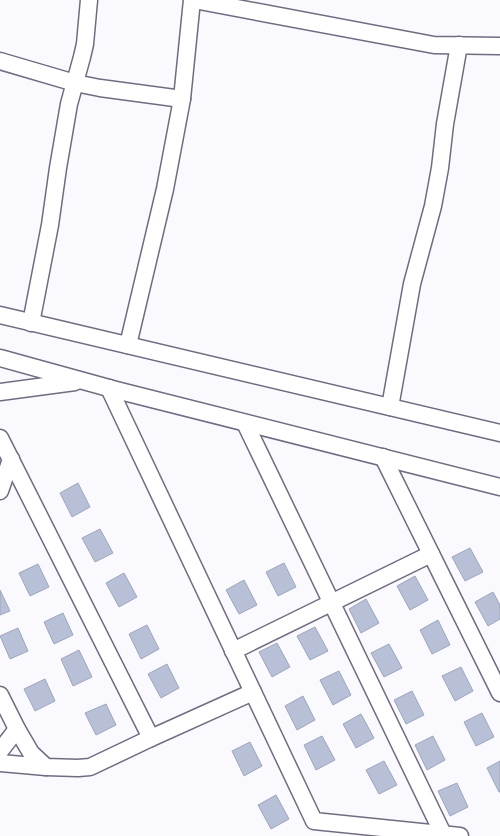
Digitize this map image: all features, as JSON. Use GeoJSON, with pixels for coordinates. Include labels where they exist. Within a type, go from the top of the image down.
{"type":"FeatureCollection","features":[{"type":"Feature","properties":{"kind":"street"},"geometry":{"type":"LineString","coordinates":[[31,323],[50,225],[69,104],[85,44],[89,0]]}},
{"type":"Feature","properties":{"kind":"street"},"geometry":{"type":"LineString","coordinates":[[128,345],[165,189],[182,99],[193,0],[434,45],[500,46]]}},
{"type":"Feature","properties":{"kind":"street"},"geometry":{"type":"LineString","coordinates":[[390,407],[412,284],[433,206],[458,45]]}},
{"type":"Feature","properties":{"kind":"street"},"geometry":{"type":"LineString","coordinates":[[0,61],[74,83],[182,99]]}},
{"type":"Feature","properties":{"kind":"street"},"geometry":{"type":"LineString","coordinates":[[0,315],[500,433]]}},
{"type":"Feature","properties":{"kind":"street"},"geometry":{"type":"LineString","coordinates":[[0,358],[109,388],[500,487]]}},
{"type":"Feature","properties":{"kind":"street"},"geometry":{"type":"LineString","coordinates":[[0,392],[83,381]]}},
{"type":"Feature","properties":{"kind":"street"},"geometry":{"type":"LineString","coordinates":[[109,388],[314,821],[451,835]]}},
{"type":"Feature","properties":{"kind":"street"},"geometry":{"type":"LineString","coordinates":[[245,423],[332,603],[451,835]]}},
{"type":"Feature","properties":{"kind":"street"},"geometry":{"type":"LineString","coordinates":[[0,438],[151,738]]}},
{"type":"Feature","properties":{"kind":"street"},"geometry":{"type":"LineString","coordinates":[[383,457],[500,693]]}},
{"type":"Feature","properties":{"kind":"street"},"geometry":{"type":"LineString","coordinates":[[0,491],[11,459]]}},
{"type":"Feature","properties":{"kind":"street"},"geometry":{"type":"LineString","coordinates":[[233,651],[431,554]]}},
{"type":"Feature","properties":{"kind":"street"},"geometry":{"type":"LineString","coordinates":[[0,763],[46,767],[78,768],[90,766],[252,692]]}},
{"type":"Feature","properties":{"kind":"street"},"geometry":{"type":"LineString","coordinates":[[0,695],[31,753],[46,767]]}},
{"type":"Feature","properties":{"kind":"street"},"geometry":{"type":"LineString","coordinates":[[0,751],[17,729]]}},
{"type":"Feature","properties":{"kind":"building"},"geometry":{"type":"Polygon","coordinates":[[[78,483],[90,507],[72,517],[60,493],[78,483]]]}},
{"type":"Feature","properties":{"kind":"building"},"geometry":{"type":"Polygon","coordinates":[[[100,529],[113,553],[95,562],[82,538],[100,529]]]}},
{"type":"Feature","properties":{"kind":"building"},"geometry":{"type":"Polygon","coordinates":[[[470,548],[483,572],[465,581],[452,557],[470,548]]]}},
{"type":"Feature","properties":{"kind":"building"},"geometry":{"type":"Polygon","coordinates":[[[284,563],[296,587],[278,596],[266,572],[284,563]]]}},
{"type":"Feature","properties":{"kind":"building"},"geometry":{"type":"Polygon","coordinates":[[[38,564],[49,587],[30,596],[19,573],[38,564]]]}},
{"type":"Feature","properties":{"kind":"building"},"geometry":{"type":"Polygon","coordinates":[[[124,573],[137,597],[119,607],[106,583],[124,573]]]}},
{"type":"Feature","properties":{"kind":"building"},"geometry":{"type":"Polygon","coordinates":[[[415,576],[428,600],[410,610],[397,586],[415,576]]]}},
{"type":"Feature","properties":{"kind":"building"},"geometry":{"type":"Polygon","coordinates":[[[244,580],[257,605],[239,614],[226,590],[244,580]]]}},
{"type":"Feature","properties":{"kind":"building"},"geometry":{"type":"Polygon","coordinates":[[[0,590],[10,611],[0,615],[0,590]]]}},
{"type":"Feature","properties":{"kind":"building"},"geometry":{"type":"Polygon","coordinates":[[[493,592],[500,605],[500,619],[488,626],[475,602],[493,592]]]}},
{"type":"Feature","properties":{"kind":"building"},"geometry":{"type":"Polygon","coordinates":[[[366,599],[379,623],[361,633],[349,609],[366,599]]]}},
{"type":"Feature","properties":{"kind":"building"},"geometry":{"type":"Polygon","coordinates":[[[63,613],[73,635],[54,644],[44,622],[63,613]]]}},
{"type":"Feature","properties":{"kind":"building"},"geometry":{"type":"Polygon","coordinates":[[[438,620],[450,645],[432,654],[420,630],[438,620]]]}},
{"type":"Feature","properties":{"kind":"building"},"geometry":{"type":"Polygon","coordinates":[[[147,625],[159,649],[141,659],[129,634],[147,625]]]}},
{"type":"Feature","properties":{"kind":"building"},"geometry":{"type":"Polygon","coordinates":[[[315,627],[328,651],[310,660],[297,636],[315,627]]]}},
{"type":"Feature","properties":{"kind":"building"},"geometry":{"type":"Polygon","coordinates":[[[18,628],[28,651],[10,659],[0,636],[18,628]]]}},
{"type":"Feature","properties":{"kind":"building"},"geometry":{"type":"Polygon","coordinates":[[[277,643],[290,667],[272,677],[259,652],[277,643]]]}},
{"type":"Feature","properties":{"kind":"building"},"geometry":{"type":"Polygon","coordinates":[[[389,644],[402,668],[384,677],[371,653],[389,644]]]}},
{"type":"Feature","properties":{"kind":"building"},"geometry":{"type":"Polygon","coordinates":[[[79,650],[92,677],[73,686],[61,659],[79,650]]]}},
{"type":"Feature","properties":{"kind":"building"},"geometry":{"type":"Polygon","coordinates":[[[167,664],[179,688],[161,698],[148,674],[167,664]]]}},
{"type":"Feature","properties":{"kind":"building"},"geometry":{"type":"Polygon","coordinates":[[[461,667],[473,691],[455,701],[442,676],[461,667]]]}},
{"type":"Feature","properties":{"kind":"building"},"geometry":{"type":"Polygon","coordinates":[[[339,671],[351,695],[333,705],[320,680],[339,671]]]}},
{"type":"Feature","properties":{"kind":"building"},"geometry":{"type":"Polygon","coordinates":[[[45,679],[55,701],[35,711],[24,689],[45,679]]]}},
{"type":"Feature","properties":{"kind":"building"},"geometry":{"type":"Polygon","coordinates":[[[412,691],[424,715],[406,724],[394,700],[412,691]]]}},
{"type":"Feature","properties":{"kind":"building"},"geometry":{"type":"Polygon","coordinates":[[[303,696],[315,720],[297,730],[285,706],[303,696]]]}},
{"type":"Feature","properties":{"kind":"building"},"geometry":{"type":"Polygon","coordinates":[[[106,704],[116,725],[96,735],[85,713],[106,704]]]}},
{"type":"Feature","properties":{"kind":"building"},"geometry":{"type":"Polygon","coordinates":[[[482,713],[494,737],[476,746],[464,722],[482,713]]]}},
{"type":"Feature","properties":{"kind":"building"},"geometry":{"type":"Polygon","coordinates":[[[361,714],[374,738],[356,748],[343,724],[361,714]]]}},
{"type":"Feature","properties":{"kind":"building"},"geometry":{"type":"Polygon","coordinates":[[[322,736],[335,760],[316,770],[304,745],[322,736]]]}},
{"type":"Feature","properties":{"kind":"building"},"geometry":{"type":"Polygon","coordinates":[[[433,736],[445,760],[427,770],[415,745],[433,736]]]}},
{"type":"Feature","properties":{"kind":"building"},"geometry":{"type":"Polygon","coordinates":[[[250,742],[262,766],[244,776],[232,751],[250,742]]]}},
{"type":"Feature","properties":{"kind":"building"},"geometry":{"type":"Polygon","coordinates":[[[384,761],[397,785],[379,794],[366,770],[384,761]]]}},
{"type":"Feature","properties":{"kind":"building"},"geometry":{"type":"Polygon","coordinates":[[[500,761],[500,792],[499,792],[487,768],[500,761]]]}},
{"type":"Feature","properties":{"kind":"building"},"geometry":{"type":"Polygon","coordinates":[[[457,783],[468,807],[450,816],[438,791],[457,783]]]}},
{"type":"Feature","properties":{"kind":"building"},"geometry":{"type":"Polygon","coordinates":[[[276,795],[289,819],[271,829],[258,805],[276,795]]]}}]}
